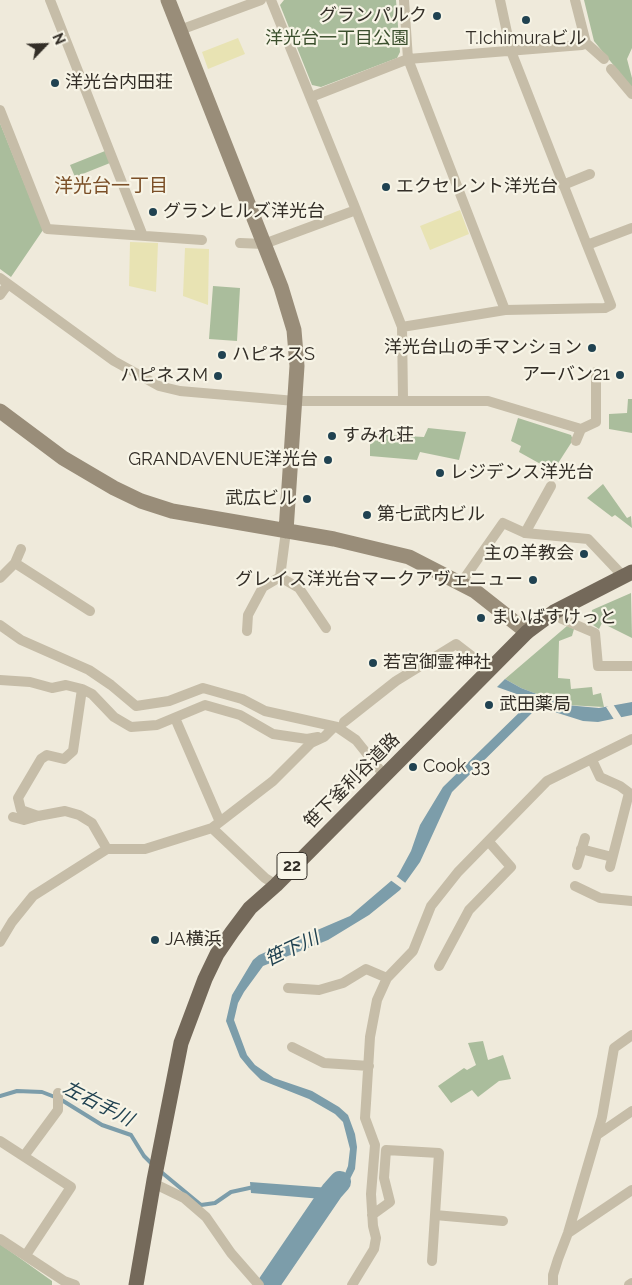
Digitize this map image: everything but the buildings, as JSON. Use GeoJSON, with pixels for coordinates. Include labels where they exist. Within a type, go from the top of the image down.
{"type":"FeatureCollection","features":[{"type":"Feature","properties":{"kind":"main road","name":"笹下釜利谷道路"},"geometry":{"type":"LineString","coordinates":[[136,1285],[181,1043],[192,1010],[218,954],[250,908],[276,885],[384,775],[491,671],[527,632],[554,612],[627,574]]}},
{"type":"Feature","properties":{"kind":"street"},"geometry":{"type":"LineString","coordinates":[[50,0],[143,236]]}},
{"type":"Feature","properties":{"kind":"street"},"geometry":{"type":"LineString","coordinates":[[168,0],[281,287],[294,330],[297,366],[286,531],[280,577]]}},
{"type":"Feature","properties":{"kind":"street"},"geometry":{"type":"LineString","coordinates":[[180,30],[261,0]]}},
{"type":"Feature","properties":{"kind":"street"},"geometry":{"type":"LineString","coordinates":[[271,0],[312,97],[402,327],[402,400]]}},
{"type":"Feature","properties":{"kind":"street"},"geometry":{"type":"LineString","coordinates":[[404,0],[408,59],[505,310]]}},
{"type":"Feature","properties":{"kind":"street"},"geometry":{"type":"LineString","coordinates":[[402,327],[505,310],[605,308],[611,305],[511,51],[500,0]]}},
{"type":"Feature","properties":{"kind":"street"},"geometry":{"type":"LineString","coordinates":[[575,0],[586,43],[604,58]]}},
{"type":"Feature","properties":{"kind":"street"},"geometry":{"type":"LineString","coordinates":[[312,97],[408,59],[582,45],[586,43]]}},
{"type":"Feature","properties":{"kind":"street"},"geometry":{"type":"LineString","coordinates":[[611,69],[632,94]]}},
{"type":"Feature","properties":{"kind":"street"},"geometry":{"type":"LineString","coordinates":[[0,110],[47,229],[202,240]]}},
{"type":"Feature","properties":{"kind":"street"},"geometry":{"type":"LineString","coordinates":[[563,185],[590,174]]}},
{"type":"Feature","properties":{"kind":"street"},"geometry":{"type":"LineString","coordinates":[[240,242],[264,244],[356,210]]}},
{"type":"Feature","properties":{"kind":"street"},"geometry":{"type":"LineString","coordinates":[[586,245],[632,228]]}},
{"type":"Feature","properties":{"kind":"street"},"geometry":{"type":"LineString","coordinates":[[0,295],[4,281],[114,361],[159,386],[202,395],[295,401],[488,401],[581,428],[596,422],[596,372]]}},
{"type":"Feature","properties":{"kind":"street"},"geometry":{"type":"LineString","coordinates":[[0,411],[63,458],[114,488],[141,500],[172,511],[334,539],[409,557],[475,591],[527,632]]}},
{"type":"Feature","properties":{"kind":"street"},"geometry":{"type":"LineString","coordinates":[[576,441],[581,428]]}},
{"type":"Feature","properties":{"kind":"street"},"geometry":{"type":"LineString","coordinates":[[525,533],[551,486]]}},
{"type":"Feature","properties":{"kind":"street"},"geometry":{"type":"LineString","coordinates":[[461,583],[503,523],[525,533],[588,539],[627,574]]}},
{"type":"Feature","properties":{"kind":"street"},"geometry":{"type":"LineString","coordinates":[[0,578],[15,563],[21,548]]}},
{"type":"Feature","properties":{"kind":"street"},"geometry":{"type":"LineString","coordinates":[[15,563],[90,611]]}},
{"type":"Feature","properties":{"kind":"street"},"geometry":{"type":"LineString","coordinates":[[280,577],[299,588],[326,628]]}},
{"type":"Feature","properties":{"kind":"street"},"geometry":{"type":"LineString","coordinates":[[248,631],[248,615],[264,587],[280,577]]}},
{"type":"Feature","properties":{"kind":"street"},"geometry":{"type":"LineString","coordinates":[[554,612],[562,619],[594,633],[598,666],[632,666]]}},
{"type":"Feature","properties":{"kind":"street"},"geometry":{"type":"LineString","coordinates":[[0,625],[21,640],[89,670],[136,706],[169,701],[203,688],[242,699],[265,712],[334,727],[356,740],[384,775]]}},
{"type":"Feature","properties":{"kind":"street"},"geometry":{"type":"LineString","coordinates":[[344,722],[396,681],[456,644],[491,671]]}},
{"type":"Feature","properties":{"kind":"street"},"geometry":{"type":"LineString","coordinates":[[0,680],[30,682],[52,688],[66,685],[82,689],[92,694],[114,718],[131,727],[157,725],[205,705],[240,715],[273,734],[307,739],[324,736]]}},
{"type":"Feature","properties":{"kind":"street"},"geometry":{"type":"LineString","coordinates":[[38,816],[21,810],[18,798],[41,759],[47,755],[64,759],[74,751],[82,689]]}},
{"type":"Feature","properties":{"kind":"street"},"geometry":{"type":"LineString","coordinates":[[175,718],[216,825],[264,878],[276,885]]}},
{"type":"Feature","properties":{"kind":"street"},"geometry":{"type":"LineString","coordinates":[[0,942],[12,922],[33,896],[107,849],[145,849],[216,825],[273,781],[310,743],[324,736],[334,727]]}},
{"type":"Feature","properties":{"kind":"street"},"geometry":{"type":"LineString","coordinates":[[352,1285],[374,1249],[376,1238],[371,1194],[375,1145],[366,1118],[370,1036],[377,1000],[387,978],[413,951],[431,906],[458,872],[547,781],[632,739]]}},
{"type":"Feature","properties":{"kind":"street"},"geometry":{"type":"LineString","coordinates":[[582,849],[611,862],[631,794],[620,786],[600,777],[592,760]]}},
{"type":"Feature","properties":{"kind":"street"},"geometry":{"type":"LineString","coordinates":[[13,817],[24,820],[64,811],[79,815],[92,823],[107,849]]}},
{"type":"Feature","properties":{"kind":"street"},"geometry":{"type":"LineString","coordinates":[[577,865],[584,838]]}},
{"type":"Feature","properties":{"kind":"street"},"geometry":{"type":"LineString","coordinates":[[439,966],[469,910],[511,867],[489,842]]}},
{"type":"Feature","properties":{"kind":"street"},"geometry":{"type":"LineString","coordinates":[[574,886],[600,898],[632,900]]}},
{"type":"Feature","properties":{"kind":"street"},"geometry":{"type":"LineString","coordinates":[[288,988],[319,990],[343,983],[366,969],[387,978]]}},
{"type":"Feature","properties":{"kind":"street"},"geometry":{"type":"LineString","coordinates":[[554,1285],[553,1275],[568,1233],[597,1135],[612,1068],[614,1048],[632,1034]]}},
{"type":"Feature","properties":{"kind":"street"},"geometry":{"type":"LineString","coordinates":[[292,1047],[324,1063],[369,1066]]}},
{"type":"Feature","properties":{"kind":"street"},"geometry":{"type":"LineString","coordinates":[[24,1156],[58,1110],[58,1094]]}},
{"type":"Feature","properties":{"kind":"street"},"geometry":{"type":"LineString","coordinates":[[597,1135],[632,1112]]}},
{"type":"Feature","properties":{"kind":"street"},"geometry":{"type":"LineString","coordinates":[[0,1140],[71,1187],[26,1255]]}},
{"type":"Feature","properties":{"kind":"street"},"geometry":{"type":"LineString","coordinates":[[372,1215],[390,1202],[384,1178],[386,1150],[439,1153],[432,1261]]}},
{"type":"Feature","properties":{"kind":"street"},"geometry":{"type":"LineString","coordinates":[[154,1182],[184,1198],[206,1216],[231,1253],[258,1284]]}},
{"type":"Feature","properties":{"kind":"street"},"geometry":{"type":"LineString","coordinates":[[568,1233],[632,1190]]}},
{"type":"Feature","properties":{"kind":"street"},"geometry":{"type":"LineString","coordinates":[[435,1215],[503,1221]]}},
{"type":"Feature","properties":{"kind":"street"},"geometry":{"type":"LineString","coordinates":[[0,1239],[66,1284]]}},
{"type":"Feature","properties":{"kind":"green space","name":"洋光台一丁目公園"},"geometry":{"type":"Polygon","coordinates":[[[284,0],[396,0],[400,52],[397,58],[321,87],[312,85],[280,5],[284,0]]]}},
{"type":"Feature","properties":{"kind":"green space"},"geometry":{"type":"Polygon","coordinates":[[[584,0],[632,0],[632,48],[627,59],[632,78],[632,88],[594,41],[584,0]]]}},
{"type":"Feature","properties":{"kind":"green space"},"geometry":{"type":"Polygon","coordinates":[[[0,123],[43,230],[11,277],[0,269],[0,123]]]}},
{"type":"Feature","properties":{"kind":"green space"},"geometry":{"type":"Polygon","coordinates":[[[105,151],[110,163],[75,177],[70,165],[105,151]]]}},
{"type":"Feature","properties":{"kind":"green space"},"geometry":{"type":"Polygon","coordinates":[[[213,286],[240,288],[237,341],[209,339],[213,286]]]}},
{"type":"Feature","properties":{"kind":"green space"},"geometry":{"type":"Polygon","coordinates":[[[628,399],[632,399],[632,433],[609,429],[609,414],[627,413],[628,399]]]}},
{"type":"Feature","properties":{"kind":"green space"},"geometry":{"type":"Polygon","coordinates":[[[518,418],[571,435],[573,440],[553,471],[519,452],[521,446],[511,441],[518,418]]]}},
{"type":"Feature","properties":{"kind":"green space"},"geometry":{"type":"Polygon","coordinates":[[[428,428],[466,432],[459,460],[420,452],[417,460],[370,456],[370,434],[424,437],[428,428]]]}},
{"type":"Feature","properties":{"kind":"green space"},"geometry":{"type":"Polygon","coordinates":[[[603,484],[627,518],[631,516],[632,528],[615,515],[612,517],[587,498],[603,484]]]}},
{"type":"Feature","properties":{"kind":"green space"},"geometry":{"type":"Polygon","coordinates":[[[631,593],[632,638],[602,623],[599,629],[590,623],[592,610],[631,593]]]}},
{"type":"Feature","properties":{"kind":"green space"},"geometry":{"type":"Polygon","coordinates":[[[567,626],[574,629],[572,636],[559,641],[558,678],[570,679],[571,689],[592,687],[593,695],[601,693],[604,707],[566,705],[521,688],[505,679],[567,626]]]}},
{"type":"Feature","properties":{"kind":"green space"},"geometry":{"type":"Polygon","coordinates":[[[483,1041],[488,1060],[503,1055],[511,1079],[499,1081],[478,1097],[472,1090],[451,1103],[438,1086],[464,1068],[467,1070],[476,1065],[468,1043],[483,1041]]]}},
{"type":"Feature","properties":{"kind":"green space"},"geometry":{"type":"Polygon","coordinates":[[[0,1244],[52,1281],[52,1285],[0,1285],[0,1244]]]}},
{"type":"Feature","properties":{"kind":"sand"},"geometry":{"type":"Polygon","coordinates":[[[238,38],[245,54],[208,69],[202,52],[238,38]]]}},
{"type":"Feature","properties":{"kind":"sand"},"geometry":{"type":"Polygon","coordinates":[[[460,210],[469,234],[430,250],[420,226],[460,210]]]}},
{"type":"Feature","properties":{"kind":"sand"},"geometry":{"type":"Polygon","coordinates":[[[130,242],[158,243],[156,292],[129,286],[130,242]]]}},
{"type":"Feature","properties":{"kind":"sand"},"geometry":{"type":"Polygon","coordinates":[[[185,248],[209,249],[208,305],[183,296],[185,248]]]}},
{"type":"Feature","properties":{"kind":"water"},"geometry":{"type":"Polygon","coordinates":[[[505,679],[521,688],[566,705],[599,708],[632,702],[632,715],[598,722],[583,721],[542,708],[536,709],[452,792],[420,862],[400,890],[369,915],[328,940],[263,966],[238,1003],[234,1020],[247,1055],[255,1065],[274,1078],[312,1091],[339,1107],[348,1115],[355,1134],[357,1147],[355,1169],[350,1179],[327,1208],[319,1205],[322,1199],[251,1193],[250,1182],[330,1188],[344,1176],[348,1166],[350,1149],[343,1122],[335,1114],[309,1099],[261,1080],[240,1057],[226,1021],[232,995],[253,960],[259,955],[350,916],[398,875],[411,851],[420,825],[443,787],[530,702],[528,698],[497,687],[505,679]]]}},
{"type":"Feature","properties":{"kind":"pier"},"geometry":{"type":"Polygon","coordinates":[[[613,704],[623,720],[615,721],[606,707],[613,704]]]}},
{"type":"Feature","properties":{"kind":"pier"},"geometry":{"type":"Polygon","coordinates":[[[395,875],[408,885],[404,890],[389,879],[395,875]]]}},
{"type":"Feature","properties":{"kind":"waterway","name":"左右手川"},"geometry":{"type":"LineString","coordinates":[[0,1096],[17,1091],[42,1092],[60,1099],[102,1125],[131,1135],[144,1156],[153,1165]]}},
{"type":"Feature","properties":{"kind":"waterway","name":"左右手川"},"geometry":{"type":"LineString","coordinates":[[160,1171],[201,1205],[215,1203],[231,1192],[254,1187]]}},
{"type":"Feature","properties":{"kind":"waterway","name":"笹下川"},"geometry":{"type":"LineString","coordinates":[[268,1285],[340,1182]]}},
{"type":"Feature","properties":{"kind":"place","name":"グランパルク"},"geometry":{"type":"Point","coordinates":[437,16]}},
{"type":"Feature","properties":{"kind":"place","name":"T.Ichimuraビル"},"geometry":{"type":"Point","coordinates":[526,20]}},
{"type":"Feature","properties":{"kind":"place","name":"洋光台内田荘"},"geometry":{"type":"Point","coordinates":[55,83]}},
{"type":"Feature","properties":{"kind":"place","name":"エクセレント洋光台"},"geometry":{"type":"Point","coordinates":[386,187]}},
{"type":"Feature","properties":{"kind":"place","name":"グランヒルズ洋光台"},"geometry":{"type":"Point","coordinates":[153,212]}},
{"type":"Feature","properties":{"kind":"place","name":"洋光台山の手マンション"},"geometry":{"type":"Point","coordinates":[592,348]}},
{"type":"Feature","properties":{"kind":"place","name":"ハピネスS"},"geometry":{"type":"Point","coordinates":[222,355]}},
{"type":"Feature","properties":{"kind":"place","name":"アーバン21"},"geometry":{"type":"Point","coordinates":[620,375]}},
{"type":"Feature","properties":{"kind":"place","name":"ハピネスM"},"geometry":{"type":"Point","coordinates":[218,376]}},
{"type":"Feature","properties":{"kind":"place","name":"すみれ荘"},"geometry":{"type":"Point","coordinates":[332,436]}},
{"type":"Feature","properties":{"kind":"place","name":"GRANDAVENUE洋光台"},"geometry":{"type":"Point","coordinates":[328,460]}},
{"type":"Feature","properties":{"kind":"place","name":"レジデンス洋光台"},"geometry":{"type":"Point","coordinates":[440,473]}},
{"type":"Feature","properties":{"kind":"place","name":"武広ビル"},"geometry":{"type":"Point","coordinates":[307,499]}},
{"type":"Feature","properties":{"kind":"place","name":"第七武内ビル"},"geometry":{"type":"Point","coordinates":[367,515]}},
{"type":"Feature","properties":{"kind":"place","name":"主の羊教会"},"geometry":{"type":"Point","coordinates":[584,554]}},
{"type":"Feature","properties":{"kind":"place","name":"グレイス洋光台マークアヴェニュー"},"geometry":{"type":"Point","coordinates":[533,580]}},
{"type":"Feature","properties":{"kind":"place","name":"まいばすけっと"},"geometry":{"type":"Point","coordinates":[481,618]}},
{"type":"Feature","properties":{"kind":"place","name":"若宮御霊神社"},"geometry":{"type":"Point","coordinates":[373,663]}},
{"type":"Feature","properties":{"kind":"place","name":"武田薬局"},"geometry":{"type":"Point","coordinates":[489,705]}},
{"type":"Feature","properties":{"kind":"place","name":"Cook 33"},"geometry":{"type":"Point","coordinates":[413,767]}},
{"type":"Feature","properties":{"kind":"place","name":"JA横浜"},"geometry":{"type":"Point","coordinates":[155,940]}},
{"type":"Feature","properties":{"kind":"district","name":"洋光台一丁目"},"geometry":{"type":"Point","coordinates":[111,186]}}]}
